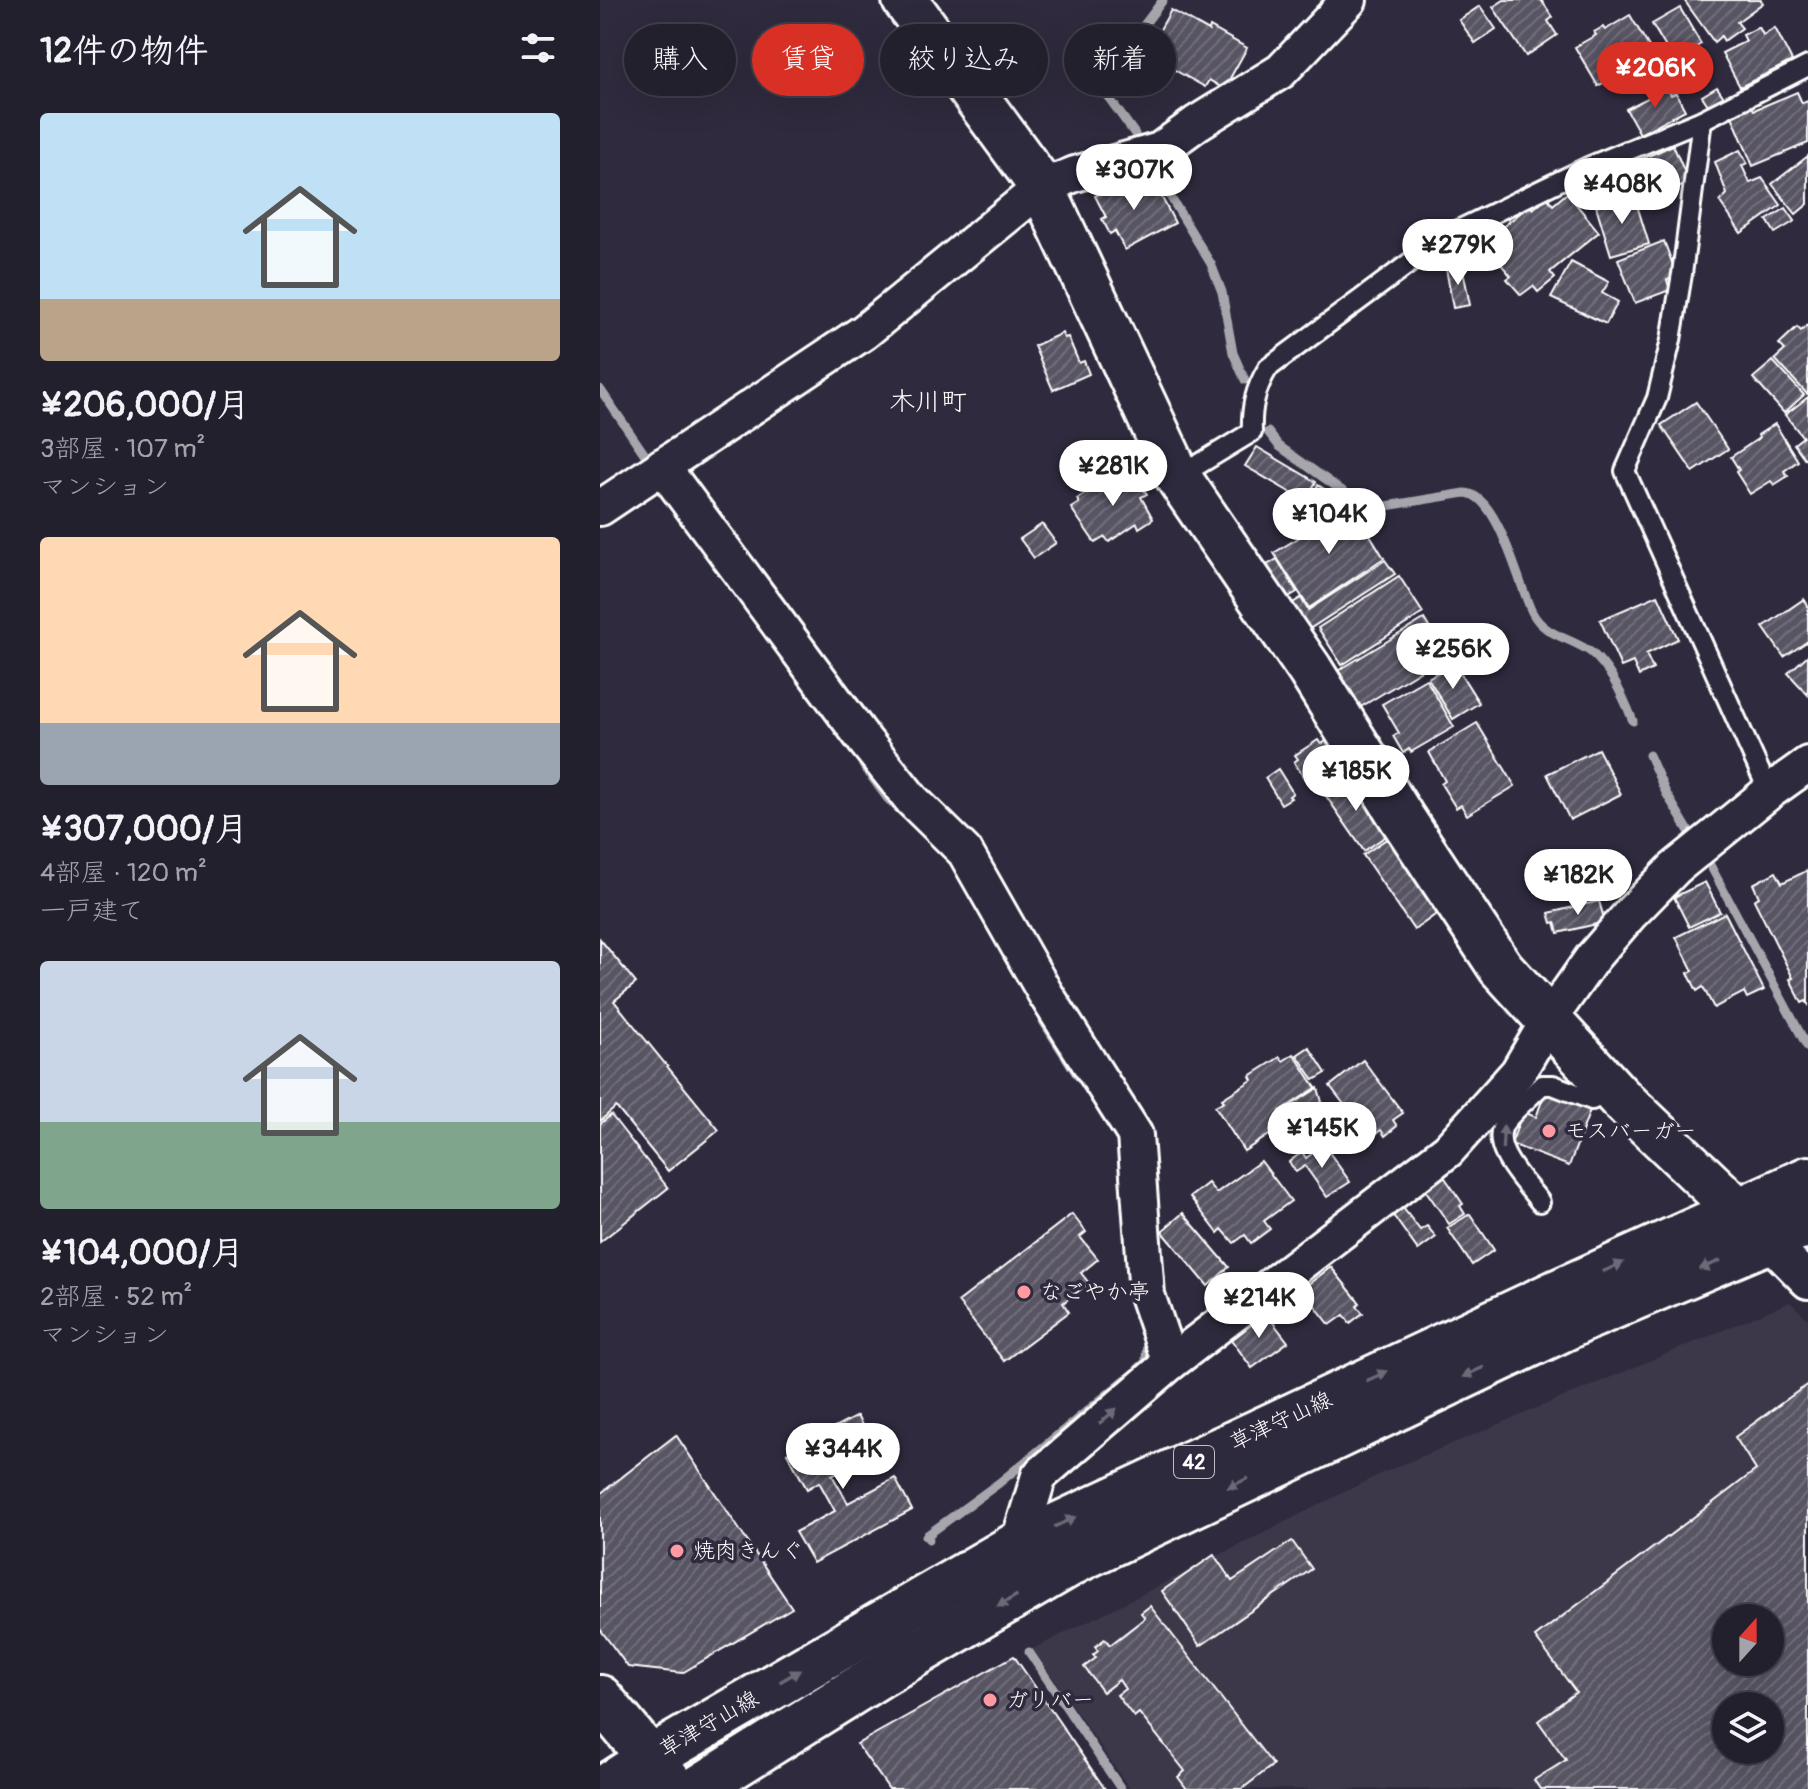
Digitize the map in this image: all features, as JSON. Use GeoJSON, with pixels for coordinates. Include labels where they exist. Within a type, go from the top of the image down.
{"type":"FeatureCollection","features":[{"type":"Feature","properties":{"kind":"main road"},"geometry":{"type":"LineString","coordinates":[[905,0],[1042,187],[1178,477],[1310,670],[1501,968],[1612,1090],[1768,1240]]}},
{"type":"Feature","properties":{"kind":"main road","name":"草津守山線"},"geometry":{"type":"LineString","coordinates":[[603,1789],[663,1774],[1018,1544],[1808,1179]]}},
{"type":"Feature","properties":{"kind":"main road","name":"草津守山線"},"geometry":{"type":"LineString","coordinates":[[697,1789],[878,1676],[1075,1561],[1586,1318],[1808,1224]]}},
{"type":"Feature","properties":{"kind":"main road"},"geometry":{"type":"LineString","coordinates":[[600,1698],[663,1774]]}},
{"type":"Feature","properties":{"kind":"street"},"geometry":{"type":"LineString","coordinates":[[600,508],[864,332],[1042,187],[1075,174],[1160,150],[1281,71],[1349,0]]}},
{"type":"Feature","properties":{"kind":"street"},"geometry":{"type":"LineString","coordinates":[[662,466],[865,741],[912,800],[965,852],[1045,993],[1135,1135],[1147,1295],[1170,1363]]}},
{"type":"Feature","properties":{"kind":"street"},"geometry":{"type":"LineString","coordinates":[[1018,1544],[1039,1476],[1170,1363],[1448,1150],[1518,1072],[1548,1021],[1593,957],[1631,913],[1675,868],[1808,764]]}},
{"type":"Feature","properties":{"kind":"street"},"geometry":{"type":"LineString","coordinates":[[1768,1240],[1808,1281]]}},
{"type":"Feature","properties":{"kind":"lane"},"geometry":{"type":"LineString","coordinates":[[1178,477],[1252,432],[1251,411],[1259,383],[1268,368],[1446,236],[1590,166],[1702,120],[1808,66]]}},
{"type":"Feature","properties":{"kind":"lane"},"geometry":{"type":"LineString","coordinates":[[1702,120],[1671,340],[1657,398],[1625,471],[1769,792]]}},
{"type":"Feature","properties":{"kind":"lane"},"geometry":{"type":"LineString","coordinates":[[1540,1202],[1502,1150],[1500,1139],[1503,1124],[1542,1085],[1553,1085],[1592,1100],[1612,1090]]}},
{"type":"Feature","properties":{"kind":"shaded area"},"geometry":{"type":"Polygon","coordinates":[[[1790,1302],[1808,1319],[1808,1789],[1130,1789],[1033,1649],[1382,1473],[1790,1302]]]}},
{"type":"Feature","properties":{"kind":"building"},"geometry":{"type":"Polygon","coordinates":[[[1504,0],[1541,0],[1553,17],[1548,21],[1557,35],[1526,56],[1493,7],[1504,0]]]}},
{"type":"Feature","properties":{"kind":"building"},"geometry":{"type":"Polygon","coordinates":[[[1684,0],[1761,0],[1763,3],[1737,22],[1742,28],[1724,41],[1721,36],[1714,42],[1684,0]]]}},
{"type":"Feature","properties":{"kind":"building"},"geometry":{"type":"Polygon","coordinates":[[[1480,6],[1496,29],[1475,43],[1459,20],[1480,6]]]}},
{"type":"Feature","properties":{"kind":"building"},"geometry":{"type":"Polygon","coordinates":[[[1680,8],[1701,44],[1674,61],[1652,24],[1680,8]]]}},
{"type":"Feature","properties":{"kind":"building"},"geometry":{"type":"Polygon","coordinates":[[[1171,10],[1247,48],[1224,89],[1209,80],[1205,87],[1176,71],[1176,24],[1163,24],[1171,10]]]}},
{"type":"Feature","properties":{"kind":"building"},"geometry":{"type":"Polygon","coordinates":[[[1630,15],[1652,52],[1626,67],[1631,75],[1612,86],[1608,80],[1598,86],[1575,47],[1596,35],[1594,32],[1603,27],[1605,30],[1630,15]]]}},
{"type":"Feature","properties":{"kind":"building"},"geometry":{"type":"Polygon","coordinates":[[[1759,27],[1763,35],[1775,28],[1792,61],[1740,87],[1722,53],[1746,41],[1743,35],[1759,27]]]}},
{"type":"Feature","properties":{"kind":"building"},"geometry":{"type":"Polygon","coordinates":[[[1717,87],[1725,99],[1710,108],[1702,96],[1717,87]]]}},
{"type":"Feature","properties":{"kind":"building"},"geometry":{"type":"Polygon","coordinates":[[[1667,88],[1671,95],[1676,93],[1685,110],[1640,134],[1626,109],[1667,88]]]}},
{"type":"Feature","properties":{"kind":"building"},"geometry":{"type":"Polygon","coordinates":[[[1797,92],[1802,103],[1808,101],[1808,143],[1753,166],[1732,116],[1797,92]]]}},
{"type":"Feature","properties":{"kind":"building"},"geometry":{"type":"Polygon","coordinates":[[[1673,145],[1689,182],[1660,198],[1658,191],[1630,204],[1615,171],[1673,145]]]}},
{"type":"Feature","properties":{"kind":"building"},"geometry":{"type":"Polygon","coordinates":[[[1740,150],[1747,163],[1742,166],[1750,183],[1762,178],[1781,205],[1741,233],[1720,202],[1727,194],[1715,162],[1740,150]]]}},
{"type":"Feature","properties":{"kind":"building"},"geometry":{"type":"Polygon","coordinates":[[[1808,156],[1808,204],[1796,214],[1772,184],[1808,156]]]}},
{"type":"Feature","properties":{"kind":"building"},"geometry":{"type":"Polygon","coordinates":[[[1135,175],[1144,193],[1156,186],[1175,223],[1125,250],[1115,231],[1110,234],[1102,219],[1106,217],[1095,196],[1135,175]]]}},
{"type":"Feature","properties":{"kind":"building"},"geometry":{"type":"Polygon","coordinates":[[[1567,193],[1599,232],[1550,272],[1555,278],[1538,292],[1533,286],[1521,295],[1507,279],[1511,276],[1483,243],[1530,205],[1533,209],[1547,197],[1553,205],[1567,193]]]}},
{"type":"Feature","properties":{"kind":"building"},"geometry":{"type":"Polygon","coordinates":[[[1619,198],[1622,207],[1636,202],[1649,244],[1611,255],[1596,206],[1619,198]]]}},
{"type":"Feature","properties":{"kind":"building"},"geometry":{"type":"Polygon","coordinates":[[[1786,208],[1795,221],[1775,233],[1767,220],[1786,208]]]}},
{"type":"Feature","properties":{"kind":"building"},"geometry":{"type":"Polygon","coordinates":[[[1664,241],[1677,276],[1667,280],[1670,290],[1635,303],[1618,259],[1664,241]]]}},
{"type":"Feature","properties":{"kind":"building"},"geometry":{"type":"Polygon","coordinates":[[[1571,262],[1609,282],[1602,293],[1618,302],[1606,324],[1551,298],[1571,262]]]}},
{"type":"Feature","properties":{"kind":"building"},"geometry":{"type":"Polygon","coordinates":[[[1462,265],[1470,305],[1453,308],[1446,268],[1462,265]]]}},
{"type":"Feature","properties":{"kind":"building"},"geometry":{"type":"Polygon","coordinates":[[[1808,325],[1807,394],[1775,359],[1785,350],[1779,344],[1797,327],[1801,331],[1808,325]]]}},
{"type":"Feature","properties":{"kind":"building"},"geometry":{"type":"Polygon","coordinates":[[[1062,333],[1064,338],[1068,337],[1079,363],[1084,361],[1089,374],[1053,390],[1034,346],[1062,333]]]}},
{"type":"Feature","properties":{"kind":"building"},"geometry":{"type":"Polygon","coordinates":[[[1773,361],[1804,395],[1784,413],[1753,378],[1773,361]]]}},
{"type":"Feature","properties":{"kind":"building"},"geometry":{"type":"Polygon","coordinates":[[[1808,397],[1808,456],[1805,459],[1794,444],[1803,437],[1785,415],[1808,397]]]}},
{"type":"Feature","properties":{"kind":"building"},"geometry":{"type":"Polygon","coordinates":[[[1696,402],[1728,449],[1693,472],[1661,425],[1696,402]]]}},
{"type":"Feature","properties":{"kind":"building"},"geometry":{"type":"Polygon","coordinates":[[[1775,424],[1798,461],[1784,471],[1788,476],[1774,485],[1771,481],[1750,494],[1736,472],[1739,470],[1731,457],[1775,424]]]}},
{"type":"Feature","properties":{"kind":"building"},"geometry":{"type":"Polygon","coordinates":[[[1257,447],[1316,482],[1305,501],[1245,466],[1257,447]]]}},
{"type":"Feature","properties":{"kind":"building"},"geometry":{"type":"Polygon","coordinates":[[[1122,470],[1131,483],[1136,480],[1147,494],[1141,497],[1153,519],[1139,528],[1137,523],[1109,542],[1105,537],[1095,543],[1071,508],[1079,503],[1077,499],[1122,470]]]}},
{"type":"Feature","properties":{"kind":"building"},"geometry":{"type":"Polygon","coordinates":[[[1318,485],[1346,503],[1328,514],[1308,502],[1318,485]]]}},
{"type":"Feature","properties":{"kind":"building"},"geometry":{"type":"Polygon","coordinates":[[[1346,508],[1358,515],[1384,558],[1309,608],[1274,553],[1346,508]]]}},
{"type":"Feature","properties":{"kind":"building"},"geometry":{"type":"Polygon","coordinates":[[[1042,524],[1056,543],[1034,558],[1020,539],[1042,524]]]}},
{"type":"Feature","properties":{"kind":"building"},"geometry":{"type":"Polygon","coordinates":[[[1277,559],[1297,592],[1282,601],[1262,568],[1277,559]]]}},
{"type":"Feature","properties":{"kind":"building"},"geometry":{"type":"Polygon","coordinates":[[[1385,560],[1395,574],[1303,633],[1286,607],[1301,598],[1308,610],[1385,560]]]}},
{"type":"Feature","properties":{"kind":"building"},"geometry":{"type":"Polygon","coordinates":[[[1399,576],[1423,613],[1342,665],[1318,628],[1399,576]]]}},
{"type":"Feature","properties":{"kind":"building"},"geometry":{"type":"Polygon","coordinates":[[[1658,595],[1678,639],[1646,654],[1653,669],[1639,676],[1633,662],[1621,667],[1600,620],[1658,595]]]}},
{"type":"Feature","properties":{"kind":"building"},"geometry":{"type":"Polygon","coordinates":[[[1804,599],[1808,605],[1808,641],[1784,657],[1763,627],[1804,599]]]}},
{"type":"Feature","properties":{"kind":"building"},"geometry":{"type":"Polygon","coordinates":[[[1424,619],[1446,655],[1359,708],[1336,672],[1424,619]]]}},
{"type":"Feature","properties":{"kind":"building"},"geometry":{"type":"Polygon","coordinates":[[[1808,655],[1808,695],[1788,673],[1808,655]]]}},
{"type":"Feature","properties":{"kind":"building"},"geometry":{"type":"Polygon","coordinates":[[[1454,663],[1479,703],[1453,719],[1428,678],[1454,663]]]}},
{"type":"Feature","properties":{"kind":"building"},"geometry":{"type":"Polygon","coordinates":[[[1426,679],[1454,727],[1411,752],[1409,749],[1403,753],[1393,736],[1399,733],[1382,704],[1426,679]]]}},
{"type":"Feature","properties":{"kind":"building"},"geometry":{"type":"Polygon","coordinates":[[[1477,723],[1515,786],[1467,815],[1461,805],[1456,808],[1441,784],[1445,781],[1429,752],[1477,723]]]}},
{"type":"Feature","properties":{"kind":"building"},"geometry":{"type":"Polygon","coordinates":[[[1318,740],[1321,744],[1327,741],[1340,762],[1308,784],[1294,762],[1298,759],[1295,755],[1318,740]]]}},
{"type":"Feature","properties":{"kind":"building"},"geometry":{"type":"Polygon","coordinates":[[[1598,749],[1621,794],[1570,820],[1547,774],[1598,749]]]}},
{"type":"Feature","properties":{"kind":"building"},"geometry":{"type":"Polygon","coordinates":[[[1344,768],[1348,775],[1323,792],[1318,785],[1344,768]]]}},
{"type":"Feature","properties":{"kind":"building"},"geometry":{"type":"Polygon","coordinates":[[[1278,769],[1293,793],[1281,804],[1265,778],[1278,769]]]}},
{"type":"Feature","properties":{"kind":"building"},"geometry":{"type":"Polygon","coordinates":[[[1349,775],[1389,834],[1364,851],[1324,793],[1349,775]]]}},
{"type":"Feature","properties":{"kind":"building"},"geometry":{"type":"Polygon","coordinates":[[[1391,836],[1442,910],[1414,930],[1363,855],[1391,836]]]}},
{"type":"Feature","properties":{"kind":"building"},"geometry":{"type":"Polygon","coordinates":[[[1808,870],[1808,1004],[1806,1001],[1802,1003],[1790,979],[1793,978],[1754,900],[1759,897],[1753,884],[1776,872],[1782,883],[1808,870]]]}},
{"type":"Feature","properties":{"kind":"building"},"geometry":{"type":"Polygon","coordinates":[[[1705,882],[1720,912],[1689,927],[1674,897],[1705,882]]]}},
{"type":"Feature","properties":{"kind":"building"},"geometry":{"type":"Polygon","coordinates":[[[1599,901],[1605,922],[1558,933],[1549,913],[1599,901]]]}},
{"type":"Feature","properties":{"kind":"building"},"geometry":{"type":"Polygon","coordinates":[[[1725,913],[1764,990],[1747,998],[1744,992],[1714,1008],[1703,987],[1697,991],[1688,973],[1693,971],[1676,937],[1725,913]]]}},
{"type":"Feature","properties":{"kind":"building"},"geometry":{"type":"Polygon","coordinates":[[[600,939],[636,983],[614,1001],[719,1130],[668,1171],[616,1107],[600,1121],[600,939]]]}},
{"type":"Feature","properties":{"kind":"building"},"geometry":{"type":"Polygon","coordinates":[[[1309,1047],[1326,1073],[1314,1080],[1297,1055],[1309,1047]]]}},
{"type":"Feature","properties":{"kind":"building"},"geometry":{"type":"Polygon","coordinates":[[[1294,1054],[1316,1088],[1280,1111],[1288,1123],[1244,1151],[1215,1106],[1252,1080],[1250,1076],[1280,1057],[1283,1061],[1294,1054]]]}},
{"type":"Feature","properties":{"kind":"building"},"geometry":{"type":"Polygon","coordinates":[[[1363,1060],[1403,1113],[1393,1120],[1397,1126],[1385,1136],[1381,1130],[1370,1138],[1330,1086],[1363,1060]]]}},
{"type":"Feature","properties":{"kind":"building"},"geometry":{"type":"Polygon","coordinates":[[[1318,1088],[1322,1102],[1289,1122],[1282,1111],[1318,1088]]]}},
{"type":"Feature","properties":{"kind":"building","name":"モスバーガー"},"geometry":{"type":"Polygon","coordinates":[[[1545,1093],[1590,1110],[1569,1166],[1511,1144],[1523,1112],[1536,1117],[1545,1093]]]}},
{"type":"Feature","properties":{"kind":"building"},"geometry":{"type":"Polygon","coordinates":[[[611,1115],[668,1188],[600,1242],[600,1124],[611,1115]]]}},
{"type":"Feature","properties":{"kind":"building"},"geometry":{"type":"Polygon","coordinates":[[[1324,1145],[1350,1182],[1327,1197],[1305,1166],[1296,1172],[1289,1162],[1302,1152],[1306,1158],[1324,1145]]]}},
{"type":"Feature","properties":{"kind":"building"},"geometry":{"type":"Polygon","coordinates":[[[1261,1161],[1291,1201],[1264,1221],[1270,1229],[1251,1243],[1245,1235],[1234,1243],[1222,1229],[1218,1233],[1190,1197],[1208,1183],[1216,1193],[1261,1161]]]}},
{"type":"Feature","properties":{"kind":"building"},"geometry":{"type":"Polygon","coordinates":[[[1441,1172],[1463,1204],[1460,1206],[1465,1214],[1449,1224],[1422,1185],[1441,1172]]]}},
{"type":"Feature","properties":{"kind":"building"},"geometry":{"type":"Polygon","coordinates":[[[1400,1204],[1420,1230],[1427,1226],[1436,1237],[1418,1250],[1390,1211],[1400,1204]]]}},
{"type":"Feature","properties":{"kind":"building"},"geometry":{"type":"Polygon","coordinates":[[[1183,1213],[1229,1267],[1208,1286],[1162,1231],[1183,1213]]]}},
{"type":"Feature","properties":{"kind":"building","name":"なごやか亭"},"geometry":{"type":"Polygon","coordinates":[[[1072,1214],[1086,1232],[1080,1237],[1098,1259],[1081,1273],[1089,1283],[1063,1303],[1069,1312],[1004,1361],[958,1302],[1072,1214]]]}},
{"type":"Feature","properties":{"kind":"building"},"geometry":{"type":"Polygon","coordinates":[[[1470,1214],[1494,1250],[1472,1265],[1447,1228],[1470,1214]]]}},
{"type":"Feature","properties":{"kind":"building"},"geometry":{"type":"Polygon","coordinates":[[[1331,1267],[1360,1303],[1357,1306],[1363,1313],[1350,1323],[1344,1315],[1330,1325],[1302,1289],[1331,1267]]]}},
{"type":"Feature","properties":{"kind":"building"},"geometry":{"type":"Polygon","coordinates":[[[1265,1312],[1288,1342],[1252,1368],[1230,1338],[1265,1312]]]}},
{"type":"Feature","properties":{"kind":"building"},"geometry":{"type":"Polygon","coordinates":[[[1808,1384],[1808,1789],[1540,1789],[1534,1780],[1566,1760],[1538,1721],[1576,1692],[1535,1637],[1756,1470],[1735,1437],[1808,1384]]]}},
{"type":"Feature","properties":{"kind":"building"},"geometry":{"type":"Polygon","coordinates":[[[857,1416],[876,1451],[832,1475],[848,1503],[895,1478],[912,1510],[813,1563],[795,1532],[835,1511],[819,1482],[807,1489],[787,1453],[857,1416]]]}},
{"type":"Feature","properties":{"kind":"building","name":"焼肉きんぐ"},"geometry":{"type":"Polygon","coordinates":[[[676,1435],[792,1608],[682,1673],[628,1667],[600,1629],[600,1494],[676,1435]]]}},
{"type":"Feature","properties":{"kind":"building"},"geometry":{"type":"Polygon","coordinates":[[[1292,1541],[1312,1569],[1200,1646],[1162,1591],[1214,1555],[1232,1581],[1292,1541]]]}},
{"type":"Feature","properties":{"kind":"building"},"geometry":{"type":"Polygon","coordinates":[[[1150,1606],[1273,1765],[1242,1789],[1187,1789],[1178,1777],[1185,1771],[1139,1713],[1134,1717],[1117,1695],[1125,1689],[1119,1680],[1103,1692],[1084,1667],[1096,1658],[1093,1655],[1098,1651],[1095,1647],[1105,1639],[1110,1645],[1145,1618],[1141,1613],[1150,1606]]]}},
{"type":"Feature","properties":{"kind":"building","name":"ガリバー"},"geometry":{"type":"Polygon","coordinates":[[[1014,1656],[1105,1789],[889,1789],[857,1744],[1014,1656]]]}},
{"type":"Feature","properties":{"kind":"waterway"},"geometry":{"type":"LineString","coordinates":[[1135,134],[1101,87],[1098,77],[1100,71],[1128,46],[1163,0]]}},
{"type":"Feature","properties":{"kind":"waterway"},"geometry":{"type":"LineString","coordinates":[[1154,164],[1159,178],[1211,264],[1222,292],[1233,353],[1245,380]]}},
{"type":"Feature","properties":{"kind":"waterway"},"geometry":{"type":"LineString","coordinates":[[600,389],[652,465]]}},
{"type":"Feature","properties":{"kind":"waterway"},"geometry":{"type":"LineString","coordinates":[[1268,432],[1279,446],[1368,509],[1465,493],[1477,497],[1497,524],[1537,620],[1551,632],[1584,648],[1599,660],[1616,684],[1633,721]]}},
{"type":"Feature","properties":{"kind":"waterway"},"geometry":{"type":"LineString","coordinates":[[1649,755],[1666,793],[1693,838]]}},
{"type":"Feature","properties":{"kind":"waterway"},"geometry":{"type":"LineString","coordinates":[[863,765],[888,799],[905,815]]}},
{"type":"Feature","properties":{"kind":"waterway"},"geometry":{"type":"LineString","coordinates":[[1709,863],[1808,1048]]}},
{"type":"Feature","properties":{"kind":"waterway"},"geometry":{"type":"LineString","coordinates":[[1043,1021],[1078,1076]]}},
{"type":"Feature","properties":{"kind":"waterway"},"geometry":{"type":"LineString","coordinates":[[1138,1369],[1146,1362],[1147,1336]]}},
{"type":"Feature","properties":{"kind":"waterway"},"geometry":{"type":"LineString","coordinates":[[929,1539],[926,1536],[999,1483],[1126,1379]]}},
{"type":"Feature","properties":{"kind":"waterway"},"geometry":{"type":"LineString","coordinates":[[1029,1652],[1121,1789]]}},
{"type":"Feature","properties":{"kind":"place","name":"モスバーガー"},"geometry":{"type":"Point","coordinates":[1549,1131]}},
{"type":"Feature","properties":{"kind":"place","name":"なごやか亭"},"geometry":{"type":"Point","coordinates":[1024,1292]}},
{"type":"Feature","properties":{"kind":"place","name":"焼肉きんぐ"},"geometry":{"type":"Point","coordinates":[677,1551]}},
{"type":"Feature","properties":{"kind":"place","name":"ガリバー"},"geometry":{"type":"Point","coordinates":[990,1700]}},
{"type":"Feature","properties":{"kind":"district","name":"木川町"},"geometry":{"type":"Point","coordinates":[928,402]}}]}
